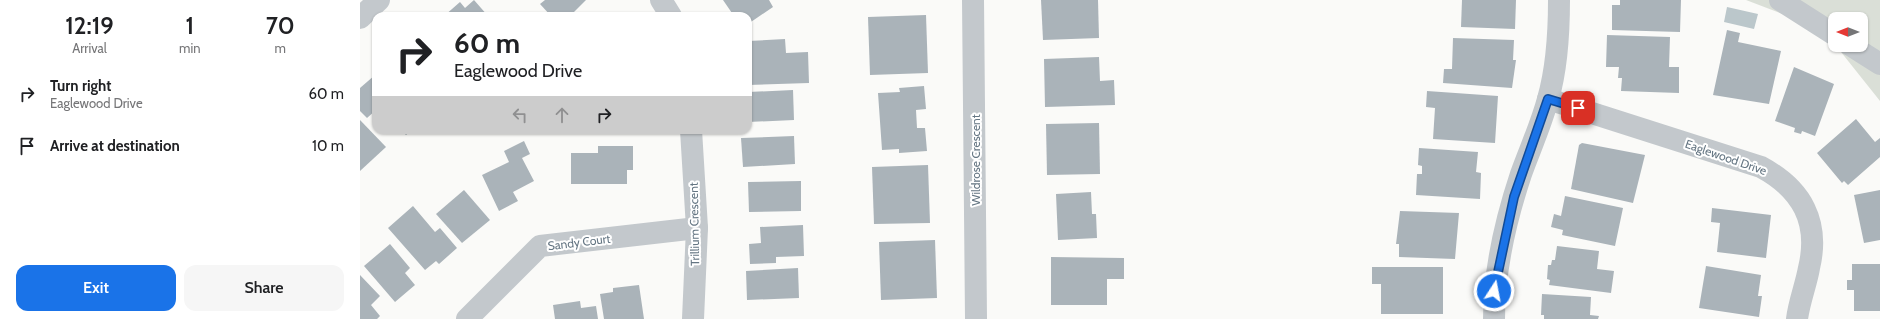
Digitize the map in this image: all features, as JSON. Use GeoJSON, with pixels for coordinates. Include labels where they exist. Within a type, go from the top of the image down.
{"type":"FeatureCollection","features":[{"type":"Feature","properties":{"kind":"street"},"geometry":{"type":"LineString","coordinates":[[661,0],[668,12]]}},
{"type":"Feature","properties":{"kind":"street","name":"Wildrose Crescent"},"geometry":{"type":"LineString","coordinates":[[974,0],[976,319]]}},
{"type":"Feature","properties":{"kind":"street"},"geometry":{"type":"LineString","coordinates":[[1494,319],[1494,291],[1506,229],[1521,173],[1548,99],[1557,40],[1559,0]]}},
{"type":"Feature","properties":{"kind":"street"},"geometry":{"type":"LineString","coordinates":[[1780,0],[1828,31]]}},
{"type":"Feature","properties":{"kind":"street"},"geometry":{"type":"LineString","coordinates":[[1861,52],[1880,64]]}},
{"type":"Feature","properties":{"kind":"street","name":"Eaglewood Drive"},"geometry":{"type":"LineString","coordinates":[[1548,99],[1755,164],[1772,172],[1790,186],[1797,194],[1808,215],[1812,244],[1810,268],[1797,319]]}},
{"type":"Feature","properties":{"kind":"street","name":"Trillium Crescent"},"geometry":{"type":"LineString","coordinates":[[691,134],[697,228],[693,319]]}},
{"type":"Feature","properties":{"kind":"street","name":"Sandy Court"},"geometry":{"type":"LineString","coordinates":[[467,319],[540,246],[697,228]]}},
{"type":"Feature","properties":{"kind":"shaded area"},"geometry":{"type":"Polygon","coordinates":[[[1746,0],[1880,0],[1880,101],[1841,52],[1868,52],[1868,12],[1828,12],[1828,39],[1798,20],[1746,0]]]}},
{"type":"Feature","properties":{"kind":"shaded area"},"geometry":{"type":"Polygon","coordinates":[[[1727,7],[1758,14],[1754,29],[1724,22],[1727,7]]]}},
{"type":"Feature","properties":{"kind":"building"},"geometry":{"type":"Polygon","coordinates":[[[474,0],[484,12],[449,12],[460,2],[465,8],[474,0]]]}},
{"type":"Feature","properties":{"kind":"building"},"geometry":{"type":"Polygon","coordinates":[[[545,0],[586,0],[574,12],[547,12],[540,4],[545,0]]]}},
{"type":"Feature","properties":{"kind":"building"},"geometry":{"type":"Polygon","coordinates":[[[723,0],[769,0],[773,7],[752,21],[752,12],[731,12],[723,0]]]}},
{"type":"Feature","properties":{"kind":"building"},"geometry":{"type":"Polygon","coordinates":[[[1041,0],[1098,0],[1099,38],[1043,40],[1041,0]]]}},
{"type":"Feature","properties":{"kind":"building"},"geometry":{"type":"Polygon","coordinates":[[[1462,0],[1516,0],[1515,29],[1461,27],[1462,0]]]}},
{"type":"Feature","properties":{"kind":"building"},"geometry":{"type":"Polygon","coordinates":[[[1620,0],[1681,0],[1680,32],[1612,30],[1612,5],[1620,5],[1620,0]]]}},
{"type":"Feature","properties":{"kind":"building"},"geometry":{"type":"Polygon","coordinates":[[[926,15],[928,73],[870,75],[868,17],[926,15]]]}},
{"type":"Feature","properties":{"kind":"building"},"geometry":{"type":"Polygon","coordinates":[[[1727,30],[1740,33],[1738,42],[1781,51],[1769,104],[1713,95],[1727,30]]]}},
{"type":"Feature","properties":{"kind":"building"},"geometry":{"type":"Polygon","coordinates":[[[1607,35],[1670,37],[1669,67],[1679,67],[1679,93],[1621,91],[1622,78],[1618,78],[1619,67],[1606,67],[1607,35]]]}},
{"type":"Feature","properties":{"kind":"building"},"geometry":{"type":"Polygon","coordinates":[[[1453,38],[1514,40],[1513,60],[1516,60],[1512,88],[1443,83],[1444,69],[1452,69],[1453,38]]]}},
{"type":"Feature","properties":{"kind":"building"},"geometry":{"type":"Polygon","coordinates":[[[785,39],[786,53],[808,52],[809,83],[752,85],[752,41],[785,39]]]}},
{"type":"Feature","properties":{"kind":"building"},"geometry":{"type":"Polygon","coordinates":[[[1099,57],[1100,81],[1114,80],[1115,105],[1045,107],[1044,59],[1099,57]]]}},
{"type":"Feature","properties":{"kind":"building"},"geometry":{"type":"Polygon","coordinates":[[[1794,67],[1834,84],[1815,136],[1802,131],[1801,134],[1794,132],[1795,128],[1775,121],[1794,67]]]}},
{"type":"Feature","properties":{"kind":"building"},"geometry":{"type":"Polygon","coordinates":[[[372,78],[372,114],[367,118],[360,111],[360,88],[372,78]]]}},
{"type":"Feature","properties":{"kind":"building"},"geometry":{"type":"Polygon","coordinates":[[[924,86],[926,109],[916,110],[917,128],[925,128],[927,151],[899,153],[899,149],[882,150],[878,93],[900,92],[899,88],[924,86]]]}},
{"type":"Feature","properties":{"kind":"building"},"geometry":{"type":"Polygon","coordinates":[[[793,90],[794,120],[752,122],[752,92],[793,90]]]}},
{"type":"Feature","properties":{"kind":"building"},"geometry":{"type":"Polygon","coordinates":[[[1427,91],[1498,96],[1495,143],[1433,139],[1435,108],[1426,107],[1427,91]]]}},
{"type":"Feature","properties":{"kind":"building"},"geometry":{"type":"Polygon","coordinates":[[[1856,119],[1875,142],[1880,138],[1880,157],[1848,185],[1844,181],[1842,183],[1817,153],[1856,119]]]}},
{"type":"Feature","properties":{"kind":"building"},"geometry":{"type":"Polygon","coordinates":[[[360,120],[386,147],[360,171],[360,120]]]}},
{"type":"Feature","properties":{"kind":"building"},"geometry":{"type":"Polygon","coordinates":[[[1099,123],[1100,174],[1047,175],[1046,124],[1099,123]]]}},
{"type":"Feature","properties":{"kind":"building"},"geometry":{"type":"Polygon","coordinates":[[[794,136],[795,164],[743,167],[741,138],[794,136]]]}},
{"type":"Feature","properties":{"kind":"building"},"geometry":{"type":"Polygon","coordinates":[[[524,141],[530,154],[522,158],[534,181],[513,192],[518,201],[499,211],[482,175],[509,162],[504,151],[524,141]]]}},
{"type":"Feature","properties":{"kind":"building"},"geometry":{"type":"Polygon","coordinates":[[[1582,143],[1645,155],[1633,203],[1571,189],[1579,145],[1582,143]]]}},
{"type":"Feature","properties":{"kind":"building"},"geometry":{"type":"Polygon","coordinates":[[[598,146],[633,146],[633,170],[627,170],[627,184],[571,184],[571,153],[598,153],[598,146]]]}},
{"type":"Feature","properties":{"kind":"building"},"geometry":{"type":"Polygon","coordinates":[[[1419,148],[1478,152],[1476,172],[1481,173],[1480,199],[1416,195],[1417,174],[1422,174],[1422,166],[1418,165],[1419,148]]]}},
{"type":"Feature","properties":{"kind":"building"},"geometry":{"type":"Polygon","coordinates":[[[928,165],[930,223],[874,224],[872,167],[928,165]]]}},
{"type":"Feature","properties":{"kind":"building"},"geometry":{"type":"Polygon","coordinates":[[[801,181],[801,211],[749,212],[748,182],[801,181]]]}},
{"type":"Feature","properties":{"kind":"building"},"geometry":{"type":"Polygon","coordinates":[[[464,190],[490,220],[462,243],[436,214],[464,190]]]}},
{"type":"Feature","properties":{"kind":"building"},"geometry":{"type":"Polygon","coordinates":[[[1880,190],[1880,240],[1864,243],[1854,195],[1880,190]]]}},
{"type":"Feature","properties":{"kind":"building"},"geometry":{"type":"Polygon","coordinates":[[[1091,192],[1092,214],[1096,214],[1097,238],[1058,240],[1056,194],[1091,192]]]}},
{"type":"Feature","properties":{"kind":"building"},"geometry":{"type":"Polygon","coordinates":[[[1565,196],[1623,208],[1615,246],[1562,235],[1563,230],[1551,227],[1554,214],[1561,216],[1565,196]]]}},
{"type":"Feature","properties":{"kind":"building"},"geometry":{"type":"Polygon","coordinates":[[[413,206],[435,232],[440,228],[457,248],[439,264],[436,261],[425,270],[388,228],[413,206]]]}},
{"type":"Feature","properties":{"kind":"building"},"geometry":{"type":"Polygon","coordinates":[[[1712,208],[1771,215],[1766,258],[1717,252],[1720,223],[1711,222],[1712,208]]]}},
{"type":"Feature","properties":{"kind":"building"},"geometry":{"type":"Polygon","coordinates":[[[1400,211],[1459,213],[1455,259],[1399,257],[1399,244],[1396,244],[1400,211]]]}},
{"type":"Feature","properties":{"kind":"building"},"geometry":{"type":"Polygon","coordinates":[[[803,225],[804,256],[776,257],[776,263],[750,264],[749,244],[761,243],[760,227],[803,225]]]}},
{"type":"Feature","properties":{"kind":"building"},"geometry":{"type":"Polygon","coordinates":[[[935,240],[937,298],[881,300],[879,242],[935,240]]]}},
{"type":"Feature","properties":{"kind":"building"},"geometry":{"type":"Polygon","coordinates":[[[390,244],[410,268],[405,273],[415,285],[395,302],[364,266],[390,244]]]}},
{"type":"Feature","properties":{"kind":"building"},"geometry":{"type":"Polygon","coordinates":[[[1557,246],[1599,251],[1597,269],[1614,271],[1611,293],[1549,285],[1550,280],[1547,279],[1548,265],[1551,265],[1552,260],[1555,260],[1557,246]]]}},
{"type":"Feature","properties":{"kind":"building"},"geometry":{"type":"Polygon","coordinates":[[[1051,257],[1124,258],[1124,279],[1107,279],[1107,305],[1051,305],[1051,257]]]}},
{"type":"Feature","properties":{"kind":"building"},"geometry":{"type":"Polygon","coordinates":[[[1852,264],[1880,264],[1880,311],[1854,311],[1854,290],[1847,290],[1847,280],[1852,280],[1852,264]]]}},
{"type":"Feature","properties":{"kind":"building"},"geometry":{"type":"Polygon","coordinates":[[[1706,266],[1761,275],[1758,296],[1762,296],[1759,317],[1699,308],[1706,266]]]}},
{"type":"Feature","properties":{"kind":"building"},"geometry":{"type":"Polygon","coordinates":[[[1372,267],[1443,267],[1443,314],[1381,314],[1381,284],[1372,284],[1372,267]]]}},
{"type":"Feature","properties":{"kind":"building"},"geometry":{"type":"Polygon","coordinates":[[[798,268],[799,298],[747,300],[746,271],[798,268]]]}},
{"type":"Feature","properties":{"kind":"building"},"geometry":{"type":"Polygon","coordinates":[[[360,275],[380,296],[371,305],[380,316],[377,319],[360,319],[360,275]]]}},
{"type":"Feature","properties":{"kind":"building"},"geometry":{"type":"Polygon","coordinates":[[[639,285],[644,319],[604,319],[600,294],[613,292],[613,288],[639,285]]]}},
{"type":"Feature","properties":{"kind":"building"},"geometry":{"type":"Polygon","coordinates":[[[1542,294],[1591,297],[1590,315],[1599,316],[1598,319],[1544,319],[1544,315],[1541,315],[1542,294]]]}},
{"type":"Feature","properties":{"kind":"building"},"geometry":{"type":"Polygon","coordinates":[[[580,301],[581,308],[596,306],[598,319],[555,319],[553,305],[580,301]]]}},
{"type":"Feature","properties":{"kind":"route"},"geometry":{"type":"LineString","coordinates":[[1494,291],[1514,197],[1521,173],[1548,99],[1578,108]]}}]}
